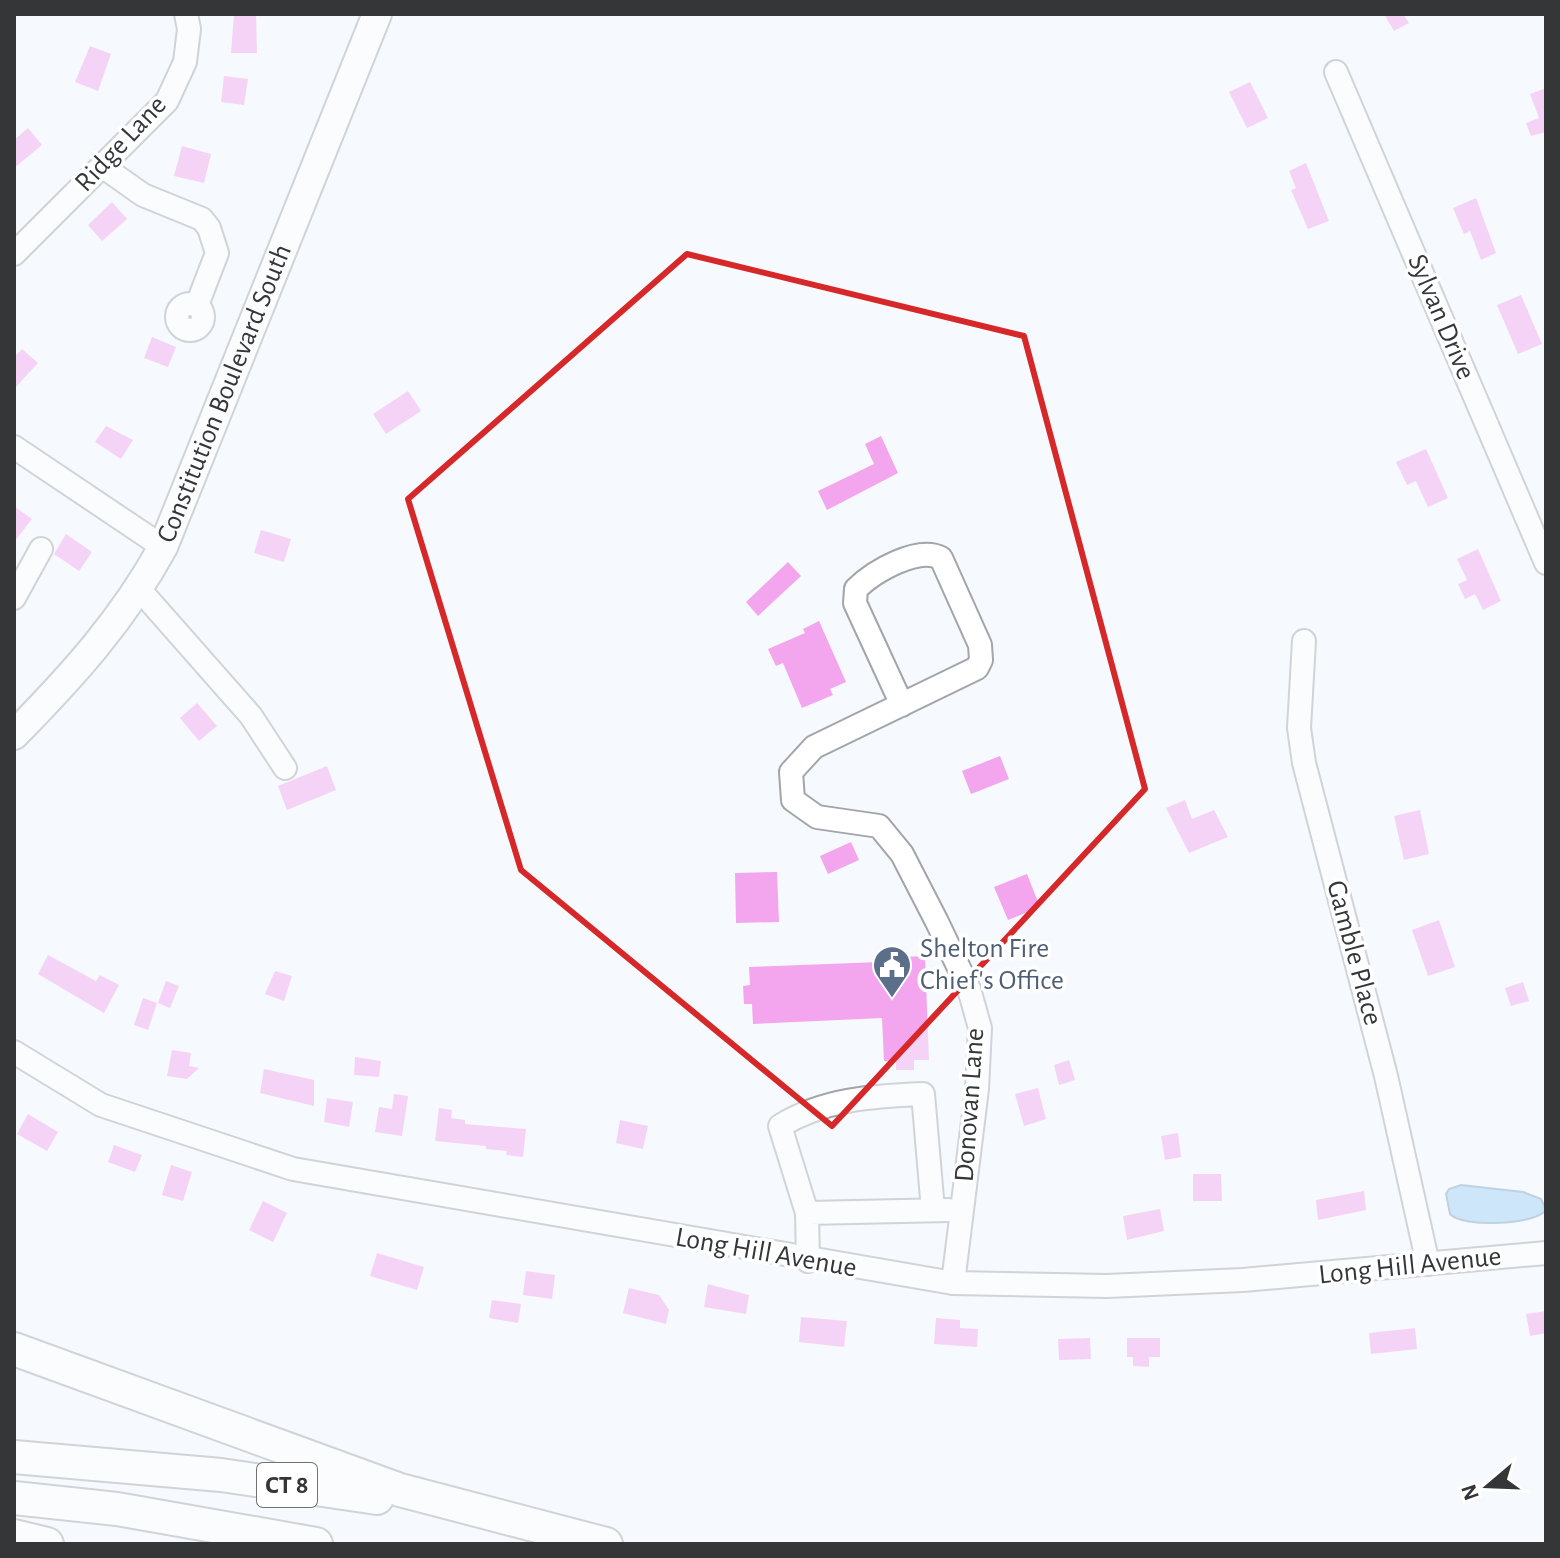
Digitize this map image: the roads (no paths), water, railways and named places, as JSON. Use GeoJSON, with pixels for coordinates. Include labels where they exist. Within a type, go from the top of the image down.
{"type":"FeatureCollection","features":[{"type":"Feature","properties":{"kind":"highway"},"geometry":{"type":"LineString","coordinates":[[14,1349],[324,1465],[400,1490],[557,1531]]}},
{"type":"Feature","properties":{"kind":"highway","name":"CT 8"},"geometry":{"type":"LineString","coordinates":[[14,1457],[221,1475],[396,1501],[557,1531],[606,1544]]}},
{"type":"Feature","properties":{"kind":"highway","name":"CT 8"},"geometry":{"type":"LineString","coordinates":[[14,1498],[117,1509],[316,1544]]}},
{"type":"Feature","properties":{"kind":"highway"},"geometry":{"type":"LineString","coordinates":[[14,1536],[47,1544]]}},
{"type":"Feature","properties":{"kind":"main road","name":"Constitution Boulevard South"},"geometry":{"type":"LineString","coordinates":[[14,735],[88,659],[140,590],[163,547],[377,14]]}},
{"type":"Feature","properties":{"kind":"street","name":"Ridge Lane"},"geometry":{"type":"LineString","coordinates":[[14,254],[167,101],[185,62],[189,29],[186,14]]}},
{"type":"Feature","properties":{"kind":"street","name":"Sylvan Drive"},"geometry":{"type":"LineString","coordinates":[[1336,72],[1546,563]]}},
{"type":"Feature","properties":{"kind":"street"},"geometry":{"type":"LineString","coordinates":[[102,166],[143,195],[202,219],[209,228],[217,253],[197,305]]}},
{"type":"Feature","properties":{"kind":"street"},"geometry":{"type":"LineString","coordinates":[[14,447],[163,547]]}},
{"type":"Feature","properties":{"kind":"street"},"geometry":{"type":"LineString","coordinates":[[14,598],[41,549]]}},
{"type":"Feature","properties":{"kind":"street","name":"Donovan Lane"},"geometry":{"type":"LineString","coordinates":[[902,705],[855,603],[856,589],[865,579],[920,553],[941,558],[980,645],[981,660],[977,668],[952,682],[814,747],[791,772],[793,800],[817,817],[879,826],[902,854],[969,989],[980,1028],[953,1283]]}},
{"type":"Feature","properties":{"kind":"street"},"geometry":{"type":"LineString","coordinates":[[140,590],[251,716],[285,768]]}},
{"type":"Feature","properties":{"kind":"street","name":"Gamble Place"},"geometry":{"type":"LineString","coordinates":[[1304,641],[1299,728],[1304,763],[1386,1076],[1428,1264]]}},
{"type":"Feature","properties":{"kind":"street","name":"Long Hill Avenue"},"geometry":{"type":"LineString","coordinates":[[14,1052],[101,1105],[293,1169],[808,1261],[953,1283],[1137,1285],[1352,1273],[1546,1253]]}},
{"type":"Feature","properties":{"kind":"street"},"geometry":{"type":"LineString","coordinates":[[808,1261],[807,1213],[780,1126],[796,1116],[858,1097],[923,1094],[933,1210]]}},
{"type":"Feature","properties":{"kind":"street"},"geometry":{"type":"LineString","coordinates":[[807,1213],[962,1210]]}},
{"type":"Feature","properties":{"kind":"water"},"geometry":{"type":"Polygon","coordinates":[[[1461,1185],[1523,1192],[1541,1199],[1546,1210],[1514,1222],[1483,1223],[1457,1218],[1450,1214],[1446,1194],[1449,1189],[1461,1185]]]}},
{"type":"Feature","properties":{"kind":"place","name":"Shelton Fire Chief's Office"},"geometry":{"type":"Point","coordinates":[892,999]}}]}
